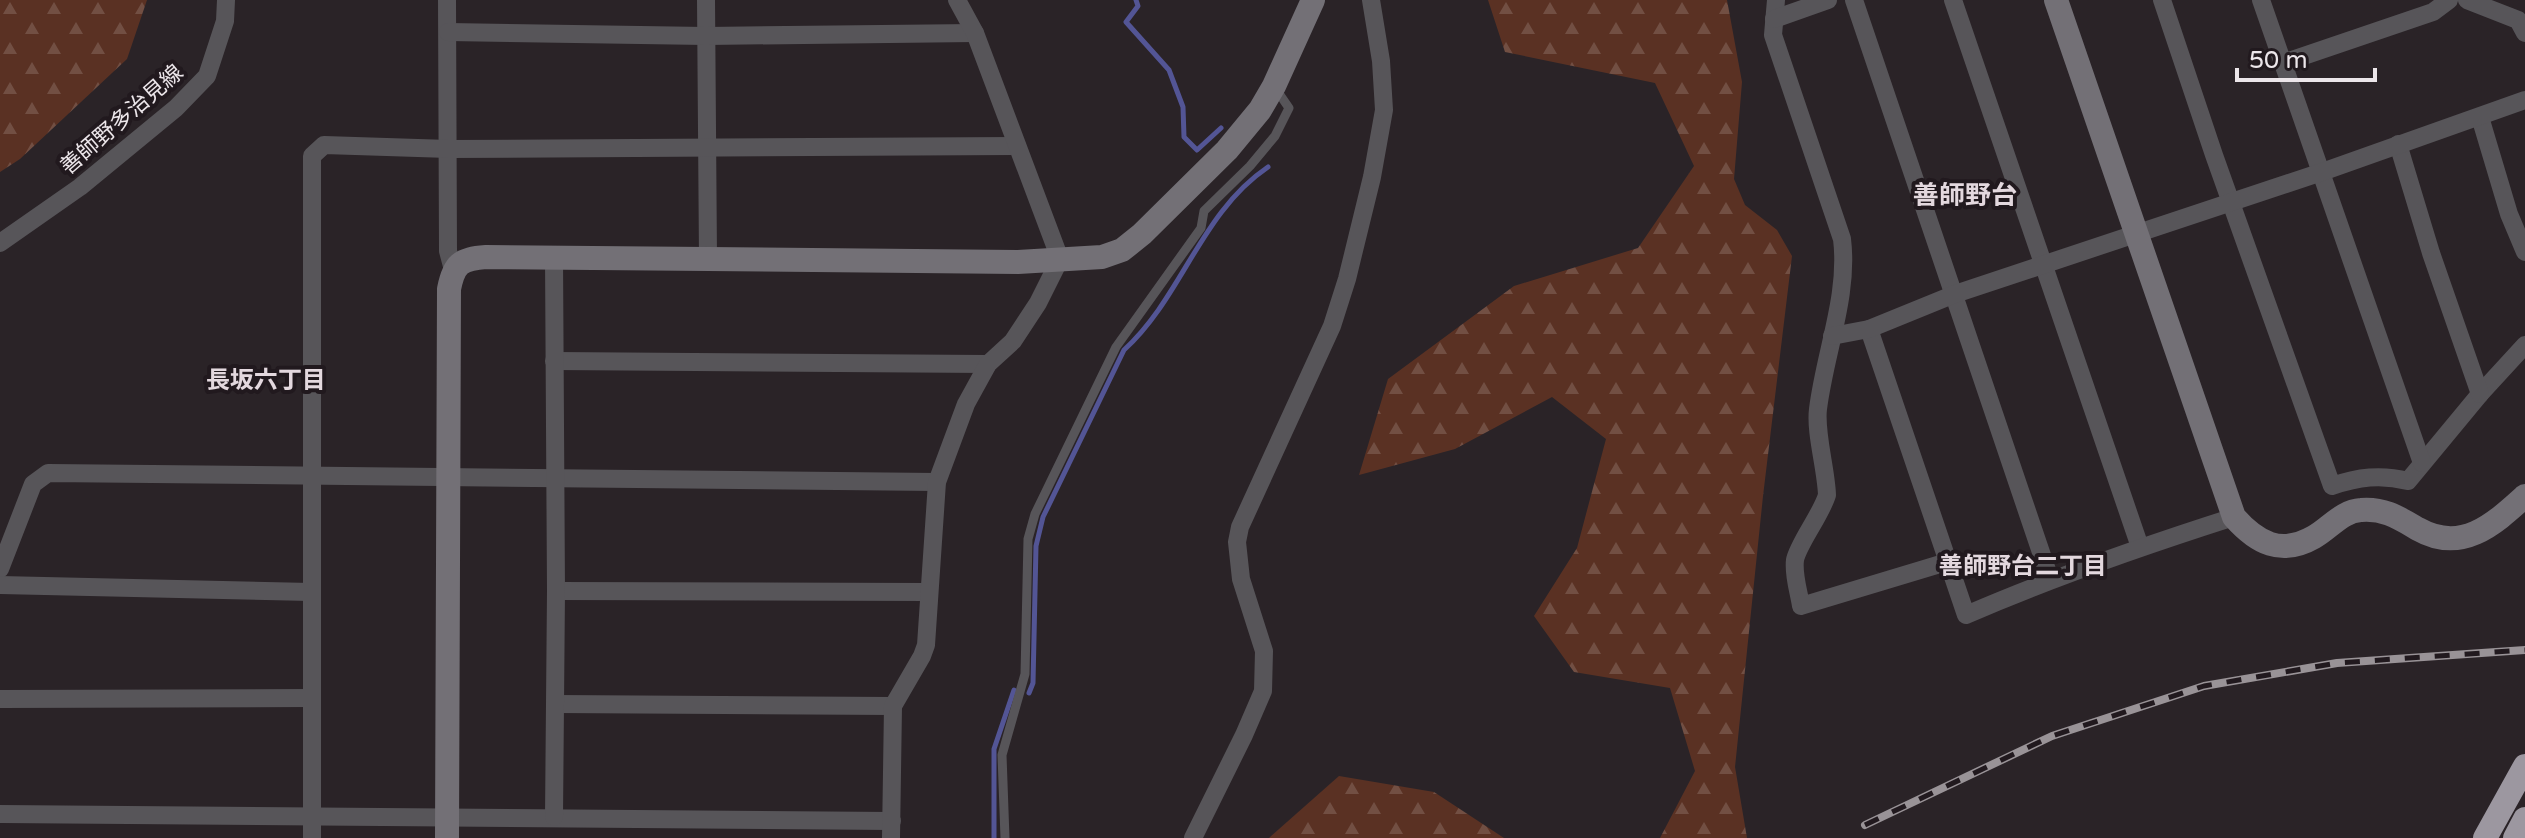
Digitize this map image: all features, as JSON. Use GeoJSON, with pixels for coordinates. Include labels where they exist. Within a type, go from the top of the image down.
{"type":"FeatureCollection","features":[{"type":"Feature","properties":{"kind":"highway"},"geometry":{"type":"LineString","coordinates":[[2485,838],[2525,766]]}},
{"type":"Feature","properties":{"kind":"highway"},"geometry":{"type":"LineString","coordinates":[[2515,838],[2525,819]]}},
{"type":"Feature","properties":{"kind":"street","name":"善師野多治見線"},"geometry":{"type":"LineString","coordinates":[[0,243],[80,187],[176,108],[207,76],[225,21],[226,0]]}},
{"type":"Feature","properties":{"kind":"street"},"geometry":{"type":"LineString","coordinates":[[447,0],[448,251],[453,270],[449,289],[447,827]]}},
{"type":"Feature","properties":{"kind":"street"},"geometry":{"type":"LineString","coordinates":[[706,0],[708,258]]}},
{"type":"Feature","properties":{"kind":"street"},"geometry":{"type":"LineString","coordinates":[[0,814],[313,818],[447,827],[554,817],[892,830],[893,706],[926,645],[937,482],[966,404],[988,364],[1013,341],[1038,303],[1060,259],[975,33],[957,0]]}},
{"type":"Feature","properties":{"kind":"street"},"geometry":{"type":"LineString","coordinates":[[453,270],[467,258],[1018,262],[1102,257],[1122,250],[1142,234],[1244,131],[1274,86],[1313,0]]}},
{"type":"Feature","properties":{"kind":"street"},"geometry":{"type":"LineString","coordinates":[[1193,838],[1263,691],[1264,651],[1241,579],[1237,542],[1240,527],[1332,326],[1347,279],[1372,177],[1384,110],[1381,61],[1371,0]]}},
{"type":"Feature","properties":{"kind":"street"},"geometry":{"type":"LineString","coordinates":[[1776,0],[1773,35],[1842,239],[1845,257],[1839,305],[1817,412],[1827,495],[1795,558],[1801,606],[1947,562]]}},
{"type":"Feature","properties":{"kind":"street"},"geometry":{"type":"LineString","coordinates":[[1774,19],[1828,0]]}},
{"type":"Feature","properties":{"kind":"street"},"geometry":{"type":"LineString","coordinates":[[1854,0],[2050,579]]}},
{"type":"Feature","properties":{"kind":"street"},"geometry":{"type":"LineString","coordinates":[[1953,0],[2140,547]]}},
{"type":"Feature","properties":{"kind":"street"},"geometry":{"type":"LineString","coordinates":[[2056,0],[2234,517],[2250,535],[2270,545],[2294,545],[2314,537],[2340,517],[2358,510],[2379,510],[2401,518],[2421,531],[2445,538],[2471,537],[2493,525],[2525,496]]}},
{"type":"Feature","properties":{"kind":"street"},"geometry":{"type":"LineString","coordinates":[[2162,0],[2332,486],[2352,479],[2372,477],[2391,476],[2408,481],[2525,345]]}},
{"type":"Feature","properties":{"kind":"street"},"geometry":{"type":"LineString","coordinates":[[2261,0],[2422,463]]}},
{"type":"Feature","properties":{"kind":"street"},"geometry":{"type":"LineString","coordinates":[[2283,63],[2433,12],[2449,0]]}},
{"type":"Feature","properties":{"kind":"street"},"geometry":{"type":"LineString","coordinates":[[2467,0],[2518,20],[2525,33]]}},
{"type":"Feature","properties":{"kind":"street"},"geometry":{"type":"LineString","coordinates":[[448,32],[706,36],[975,33]]}},
{"type":"Feature","properties":{"kind":"street"},"geometry":{"type":"LineString","coordinates":[[1832,336],[1869,329],[1955,294],[2322,172],[2525,100]]}},
{"type":"Feature","properties":{"kind":"street"},"geometry":{"type":"LineString","coordinates":[[2480,117],[2509,214],[2525,252]]}},
{"type":"Feature","properties":{"kind":"street"},"geometry":{"type":"LineString","coordinates":[[2398,144],[2431,253],[2480,394]]}},
{"type":"Feature","properties":{"kind":"street"},"geometry":{"type":"LineString","coordinates":[[312,838],[312,156],[324,145],[449,149],[1017,146]]}},
{"type":"Feature","properties":{"kind":"street"},"geometry":{"type":"LineString","coordinates":[[554,257],[554,817]]}},
{"type":"Feature","properties":{"kind":"street"},"geometry":{"type":"LineString","coordinates":[[1869,329],[1966,615],[2050,579],[2234,517]]}},
{"type":"Feature","properties":{"kind":"street"},"geometry":{"type":"LineString","coordinates":[[554,361],[988,364]]}},
{"type":"Feature","properties":{"kind":"street"},"geometry":{"type":"LineString","coordinates":[[0,569],[33,484],[48,473],[937,482]]}},
{"type":"Feature","properties":{"kind":"street"},"geometry":{"type":"LineString","coordinates":[[0,585],[311,592]]}},
{"type":"Feature","properties":{"kind":"street"},"geometry":{"type":"LineString","coordinates":[[556,591],[928,592]]}},
{"type":"Feature","properties":{"kind":"street"},"geometry":{"type":"LineString","coordinates":[[0,699],[311,698]]}},
{"type":"Feature","properties":{"kind":"street"},"geometry":{"type":"LineString","coordinates":[[555,704],[893,706]]}},
{"type":"Feature","properties":{"kind":"street"},"geometry":{"type":"LineString","coordinates":[[580,818],[580,838]]}},
{"type":"Feature","properties":{"kind":"lane"},"geometry":{"type":"LineString","coordinates":[[1005,838],[1002,755],[1025,674],[1028,539],[1035,514],[1116,347],[1201,228],[1204,211],[1250,166],[1275,136],[1289,108],[1274,86]]}},
{"type":"Feature","properties":{"kind":"green space"},"geometry":{"type":"Polygon","coordinates":[[[0,0],[147,0],[127,59],[20,159],[0,172],[0,0]]]}},
{"type":"Feature","properties":{"kind":"green space"},"geometry":{"type":"Polygon","coordinates":[[[1488,0],[1727,0],[1742,82],[1734,179],[1745,205],[1777,230],[1792,256],[1735,767],[1747,838],[1660,838],[1695,771],[1670,688],[1574,672],[1534,616],[1577,548],[1606,439],[1552,397],[1455,449],[1359,475],[1388,379],[1514,286],[1638,248],[1694,166],[1655,83],[1505,52],[1488,0]]]}},
{"type":"Feature","properties":{"kind":"green space"},"geometry":{"type":"Polygon","coordinates":[[[1339,776],[1434,792],[1504,838],[1269,838],[1339,776]]]}},
{"type":"Feature","properties":{"kind":"waterway"},"geometry":{"type":"LineString","coordinates":[[1136,0],[1138,6],[1126,22],[1169,70],[1183,107],[1184,137],[1197,150],[1221,128]]}},
{"type":"Feature","properties":{"kind":"waterway"},"geometry":{"type":"LineString","coordinates":[[1029,693],[1033,683],[1036,546],[1043,517],[1124,350],[1162,305],[1225,207],[1268,167]]}},
{"type":"Feature","properties":{"kind":"waterway"},"geometry":{"type":"LineString","coordinates":[[994,838],[994,749],[1014,690]]}},
{"type":"Feature","properties":{"kind":"railway"},"geometry":{"type":"LineString","coordinates":[[1865,825],[2052,736],[2204,686],[2337,663],[2525,650]]}},
{"type":"Feature","properties":{"kind":"district","name":"善師野台"},"geometry":{"type":"Point","coordinates":[1965,195]}},
{"type":"Feature","properties":{"kind":"district","name":"長坂六丁目"},"geometry":{"type":"Point","coordinates":[266,380]}},
{"type":"Feature","properties":{"kind":"district","name":"善師野台二丁目"},"geometry":{"type":"Point","coordinates":[2023,566]}}]}
